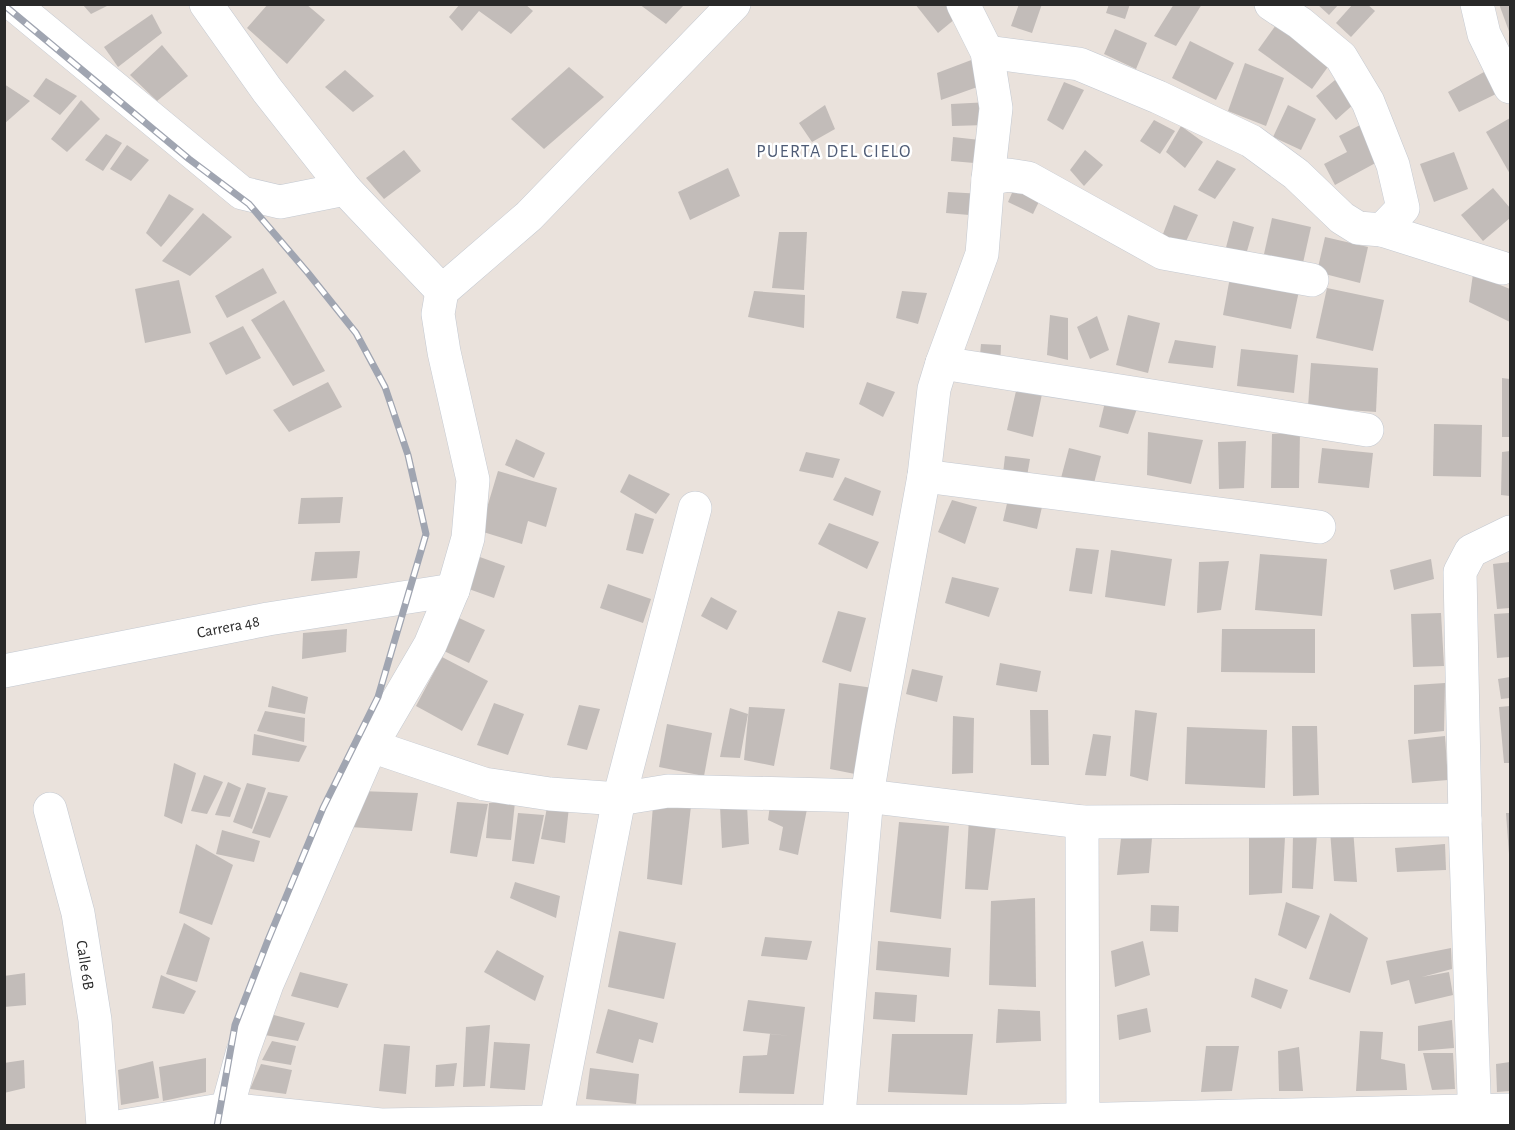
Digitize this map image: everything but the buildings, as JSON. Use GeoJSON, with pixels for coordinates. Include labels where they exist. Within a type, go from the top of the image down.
{"type":"FeatureCollection","features":[{"type":"Feature","properties":{"kind":"street"},"geometry":{"type":"LineString","coordinates":[[13,4],[242,193],[280,202],[345,189]]}},
{"type":"Feature","properties":{"kind":"street"},"geometry":{"type":"LineString","coordinates":[[206,4],[267,90],[345,189],[442,291]]}},
{"type":"Feature","properties":{"kind":"street"},"geometry":{"type":"LineString","coordinates":[[227,1117],[242,1054],[267,984],[371,746],[430,645],[453,590],[468,538],[473,480],[444,352],[438,314],[442,291],[529,216],[734,4]]}},
{"type":"Feature","properties":{"kind":"street"},"geometry":{"type":"LineString","coordinates":[[838,1123],[867,796],[924,476],[934,389],[982,254],[996,108],[987,52],[963,4]]}},
{"type":"Feature","properties":{"kind":"street"},"geometry":{"type":"LineString","coordinates":[[1271,4],[1300,22],[1341,57],[1368,102],[1394,165],[1403,208],[1382,230]]}},
{"type":"Feature","properties":{"kind":"street"},"geometry":{"type":"LineString","coordinates":[[1477,4],[1484,34],[1510,87]]}},
{"type":"Feature","properties":{"kind":"street"},"geometry":{"type":"LineString","coordinates":[[987,52],[1079,64],[1158,97],[1251,141],[1296,174],[1342,218],[1358,228],[1382,230],[1502,268]]}},
{"type":"Feature","properties":{"kind":"street"},"geometry":{"type":"LineString","coordinates":[[988,179],[1008,175],[1028,178],[1163,252],[1312,280]]}},
{"type":"Feature","properties":{"kind":"street"},"geometry":{"type":"LineString","coordinates":[[942,363],[1367,430]]}},
{"type":"Feature","properties":{"kind":"street"},"geometry":{"type":"LineString","coordinates":[[924,476],[1319,527]]}},
{"type":"Feature","properties":{"kind":"street"},"geometry":{"type":"LineString","coordinates":[[555,1124],[619,799],[695,508]]}},
{"type":"Feature","properties":{"kind":"street"},"geometry":{"type":"LineString","coordinates":[[1475,1118],[1465,820],[1460,572],[1471,551],[1510,532]]}},
{"type":"Feature","properties":{"kind":"street","name":"Carrera 48"},"geometry":{"type":"LineString","coordinates":[[4,671],[268,619],[453,590]]}},
{"type":"Feature","properties":{"kind":"street"},"geometry":{"type":"LineString","coordinates":[[371,746],[484,784],[550,794],[619,799],[668,791],[867,796],[1082,822],[1465,820]]}},
{"type":"Feature","properties":{"kind":"street","name":"Calle 6B"},"geometry":{"type":"LineString","coordinates":[[50,809],[79,924],[95,1020],[103,1125]]}},
{"type":"Feature","properties":{"kind":"street"},"geometry":{"type":"LineString","coordinates":[[1082,822],[1083,1122]]}},
{"type":"Feature","properties":{"kind":"street"},"geometry":{"type":"LineString","coordinates":[[123,1125],[227,1117],[381,1125],[1475,1118],[1510,1110]]}},
{"type":"Feature","properties":{"kind":"railway"},"geometry":{"type":"LineString","coordinates":[[4,5],[189,159],[249,204],[356,333],[385,387],[408,455],[426,534],[378,697],[323,808],[235,1025],[217,1126]]}},
{"type":"Feature","properties":{"kind":"district","name":"PUERTA DEL CIELO"},"geometry":{"type":"Point","coordinates":[834,151]}}]}
